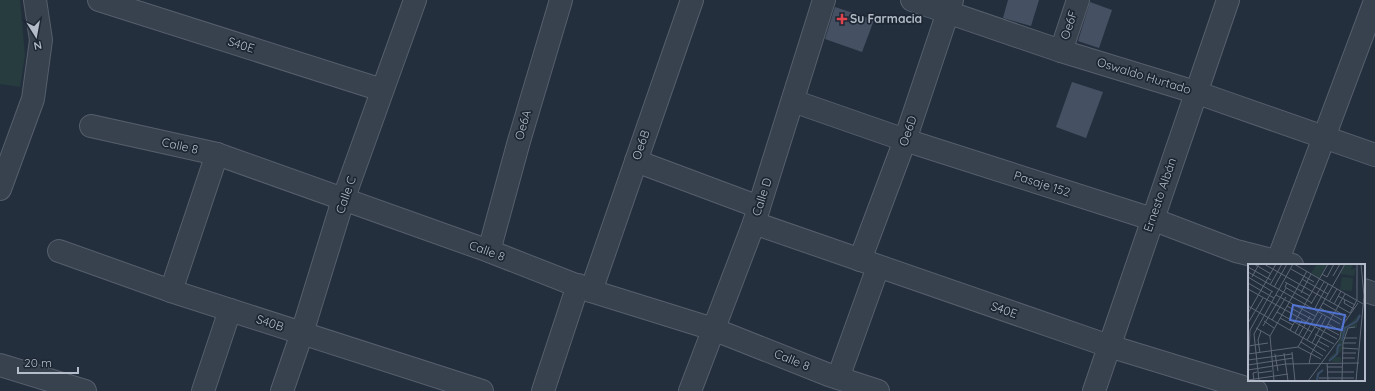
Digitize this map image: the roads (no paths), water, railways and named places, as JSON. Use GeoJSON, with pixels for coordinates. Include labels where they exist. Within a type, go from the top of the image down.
{"type":"FeatureCollection","features":[{"type":"Feature","properties":{"kind":"street"},"geometry":{"type":"LineString","coordinates":[[0,189],[33,98],[41,40],[35,0]]}},
{"type":"Feature","properties":{"kind":"street","name":"S40E"},"geometry":{"type":"LineString","coordinates":[[99,0],[382,90]]}},
{"type":"Feature","properties":{"kind":"street","name":"Calle C"},"geometry":{"type":"LineString","coordinates":[[282,391],[302,333],[343,200],[415,0]]}},
{"type":"Feature","properties":{"kind":"street","name":"Oe6A"},"geometry":{"type":"LineString","coordinates":[[489,251],[519,141],[561,0]]}},
{"type":"Feature","properties":{"kind":"street","name":"Oe6B"},"geometry":{"type":"LineString","coordinates":[[544,391],[636,161],[692,0]]}},
{"type":"Feature","properties":{"kind":"street","name":"Calle D"},"geometry":{"type":"LineString","coordinates":[[690,391],[757,215],[824,0]]}},
{"type":"Feature","properties":{"kind":"street","name":"Oswaldo Hurtado"},"geometry":{"type":"LineString","coordinates":[[912,0],[950,6],[1061,51],[1195,92],[1375,155]]}},
{"type":"Feature","properties":{"kind":"street","name":"Oe6F"},"geometry":{"type":"LineString","coordinates":[[1061,51],[1078,0]]}},
{"type":"Feature","properties":{"kind":"street","name":"Ernesto Albán"},"geometry":{"type":"LineString","coordinates":[[1094,391],[1195,92],[1228,0]]}},
{"type":"Feature","properties":{"kind":"street"},"geometry":{"type":"LineString","coordinates":[[1285,263],[1324,137],[1375,1]]}},
{"type":"Feature","properties":{"kind":"street","name":"Oe6D"},"geometry":{"type":"LineString","coordinates":[[830,381],[869,263],[905,140],[950,6]]}},
{"type":"Feature","properties":{"kind":"street","name":"Pasaje 152"},"geometry":{"type":"LineString","coordinates":[[793,101],[905,140],[1152,219],[1236,251],[1285,263]]}},
{"type":"Feature","properties":{"kind":"street","name":"Calle 8"},"geometry":{"type":"LineString","coordinates":[[91,126],[217,154],[489,251],[585,288],[713,329],[830,381],[878,391]]}},
{"type":"Feature","properties":{"kind":"street"},"geometry":{"type":"LineString","coordinates":[[171,291],[217,154]]}},
{"type":"Feature","properties":{"kind":"street","name":"S40E"},"geometry":{"type":"LineString","coordinates":[[636,161],[869,263],[1109,346],[1256,391]]}},
{"type":"Feature","properties":{"kind":"street","name":"S40B"},"geometry":{"type":"LineString","coordinates":[[59,251],[171,291],[482,391]]}},
{"type":"Feature","properties":{"kind":"street"},"geometry":{"type":"LineString","coordinates":[[1365,290],[1375,294]]}},
{"type":"Feature","properties":{"kind":"street"},"geometry":{"type":"LineString","coordinates":[[203,391],[230,310]]}},
{"type":"Feature","properties":{"kind":"street"},"geometry":{"type":"LineString","coordinates":[[0,365],[85,391]]}},
{"type":"Feature","properties":{"kind":"place","name":"Su Farmacia"},"geometry":{"type":"Point","coordinates":[842,19]}}]}
